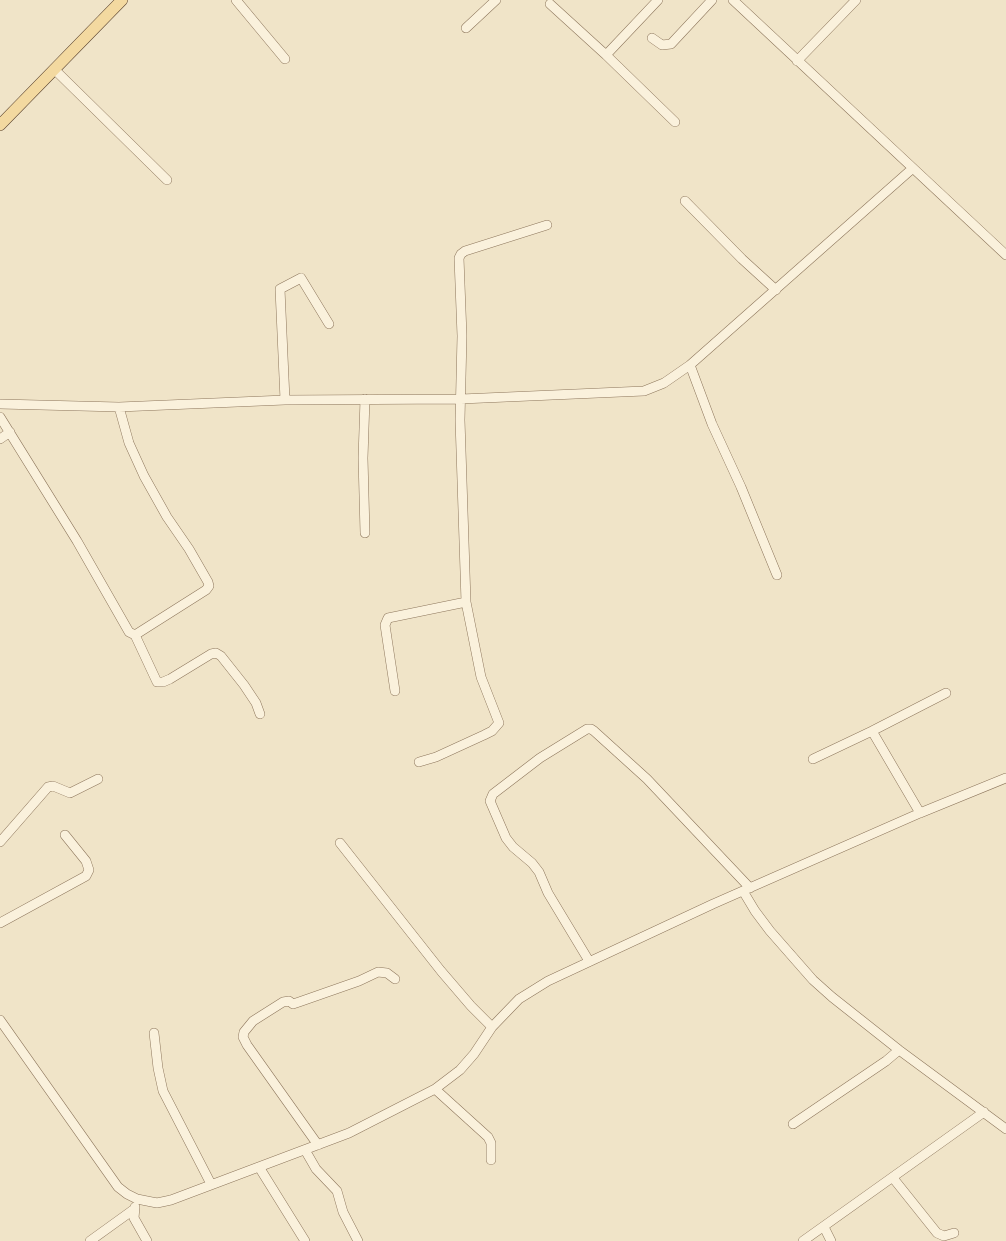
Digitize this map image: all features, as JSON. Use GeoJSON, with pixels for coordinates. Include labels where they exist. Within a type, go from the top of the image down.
{"type":"FeatureCollection","features":[{"type":"Feature","properties":{"kind":"main road"},"geometry":{"type":"LineString","coordinates":[[0,125],[122,0]]}},
{"type":"Feature","properties":{"kind":"street"},"geometry":{"type":"LineString","coordinates":[[236,0],[285,59]]}},
{"type":"Feature","properties":{"kind":"street"},"geometry":{"type":"LineString","coordinates":[[466,28],[496,0]]}},
{"type":"Feature","properties":{"kind":"street"},"geometry":{"type":"LineString","coordinates":[[606,55],[658,0]]}},
{"type":"Feature","properties":{"kind":"street"},"geometry":{"type":"LineString","coordinates":[[652,38],[662,46],[671,44],[712,0]]}},
{"type":"Feature","properties":{"kind":"street"},"geometry":{"type":"LineString","coordinates":[[733,0],[1006,255]]}},
{"type":"Feature","properties":{"kind":"street"},"geometry":{"type":"LineString","coordinates":[[797,61],[856,0]]}},
{"type":"Feature","properties":{"kind":"street"},"geometry":{"type":"LineString","coordinates":[[550,4],[675,122]]}},
{"type":"Feature","properties":{"kind":"street"},"geometry":{"type":"LineString","coordinates":[[54,69],[167,180]]}},
{"type":"Feature","properties":{"kind":"street"},"geometry":{"type":"LineString","coordinates":[[0,404],[119,407],[284,400],[461,399],[644,391],[664,383],[690,365],[913,168]]}},
{"type":"Feature","properties":{"kind":"street"},"geometry":{"type":"LineString","coordinates":[[685,201],[776,290]]}},
{"type":"Feature","properties":{"kind":"street"},"geometry":{"type":"LineString","coordinates":[[419,762],[436,757],[480,738],[492,731],[499,723],[481,677],[466,602],[460,420],[461,254],[464,251],[547,225]]}},
{"type":"Feature","properties":{"kind":"street"},"geometry":{"type":"LineString","coordinates":[[284,400],[280,289],[301,278],[329,324]]}},
{"type":"Feature","properties":{"kind":"street"},"geometry":{"type":"LineString","coordinates":[[690,365],[712,424],[777,575]]}},
{"type":"Feature","properties":{"kind":"street"},"geometry":{"type":"LineString","coordinates":[[365,399],[363,458],[365,533]]}},
{"type":"Feature","properties":{"kind":"street"},"geometry":{"type":"LineString","coordinates":[[119,407],[129,443],[144,476],[189,549],[209,586],[206,590],[135,635]]}},
{"type":"Feature","properties":{"kind":"street"},"geometry":{"type":"LineString","coordinates":[[0,417],[77,541],[129,632],[135,635],[158,683],[170,679],[211,654],[218,654],[253,698],[260,714]]}},
{"type":"Feature","properties":{"kind":"street"},"geometry":{"type":"LineString","coordinates":[[0,439],[10,432]]}},
{"type":"Feature","properties":{"kind":"street"},"geometry":{"type":"LineString","coordinates":[[395,691],[385,625],[388,618],[466,602]]}},
{"type":"Feature","properties":{"kind":"street"},"geometry":{"type":"LineString","coordinates":[[813,759],[946,693]]}},
{"type":"Feature","properties":{"kind":"street"},"geometry":{"type":"LineString","coordinates":[[588,961],[532,863],[513,847],[506,838],[490,801],[493,794],[540,758],[587,729],[591,729],[647,779],[747,889],[755,911],[813,980],[857,1018],[1006,1129]]}},
{"type":"Feature","properties":{"kind":"street"},"geometry":{"type":"LineString","coordinates":[[872,731],[920,813]]}},
{"type":"Feature","properties":{"kind":"street"},"geometry":{"type":"LineString","coordinates":[[0,1020],[118,1187],[137,1199],[157,1203],[171,1200],[349,1133],[435,1089],[460,1070],[474,1054],[492,1027],[518,999],[588,961],[920,813],[1006,778]]}},
{"type":"Feature","properties":{"kind":"street"},"geometry":{"type":"LineString","coordinates":[[0,842],[48,787],[53,786],[70,793],[98,779]]}},
{"type":"Feature","properties":{"kind":"street"},"geometry":{"type":"LineString","coordinates":[[0,923],[86,876],[89,870],[86,861],[66,835]]}},
{"type":"Feature","properties":{"kind":"street"},"geometry":{"type":"LineString","coordinates":[[340,843],[441,971],[492,1027]]}},
{"type":"Feature","properties":{"kind":"street"},"geometry":{"type":"LineString","coordinates":[[318,1145],[248,1045],[243,1037],[244,1032],[253,1021],[283,1002],[288,1001],[292,1004],[359,981],[378,972],[387,973],[395,979]]}},
{"type":"Feature","properties":{"kind":"street"},"geometry":{"type":"LineString","coordinates":[[154,1033],[163,1091],[211,1184]]}},
{"type":"Feature","properties":{"kind":"street"},"geometry":{"type":"LineString","coordinates":[[793,1124],[886,1061],[899,1050]]}},
{"type":"Feature","properties":{"kind":"street"},"geometry":{"type":"LineString","coordinates":[[435,1089],[488,1137],[491,1143],[491,1160]]}},
{"type":"Feature","properties":{"kind":"street"},"geometry":{"type":"LineString","coordinates":[[803,1241],[984,1112]]}},
{"type":"Feature","properties":{"kind":"street"},"geometry":{"type":"LineString","coordinates":[[305,1150],[316,1169],[337,1191],[343,1212],[358,1241]]}},
{"type":"Feature","properties":{"kind":"street"},"geometry":{"type":"LineString","coordinates":[[259,1167],[305,1241]]}},
{"type":"Feature","properties":{"kind":"street"},"geometry":{"type":"LineString","coordinates":[[893,1178],[937,1233],[944,1236],[954,1233]]}},
{"type":"Feature","properties":{"kind":"street"},"geometry":{"type":"LineString","coordinates":[[137,1199],[133,1210],[134,1218],[147,1241]]}},
{"type":"Feature","properties":{"kind":"street"},"geometry":{"type":"LineString","coordinates":[[90,1241],[133,1210]]}},
{"type":"Feature","properties":{"kind":"street"},"geometry":{"type":"LineString","coordinates":[[824,1227],[832,1241]]}}]}
